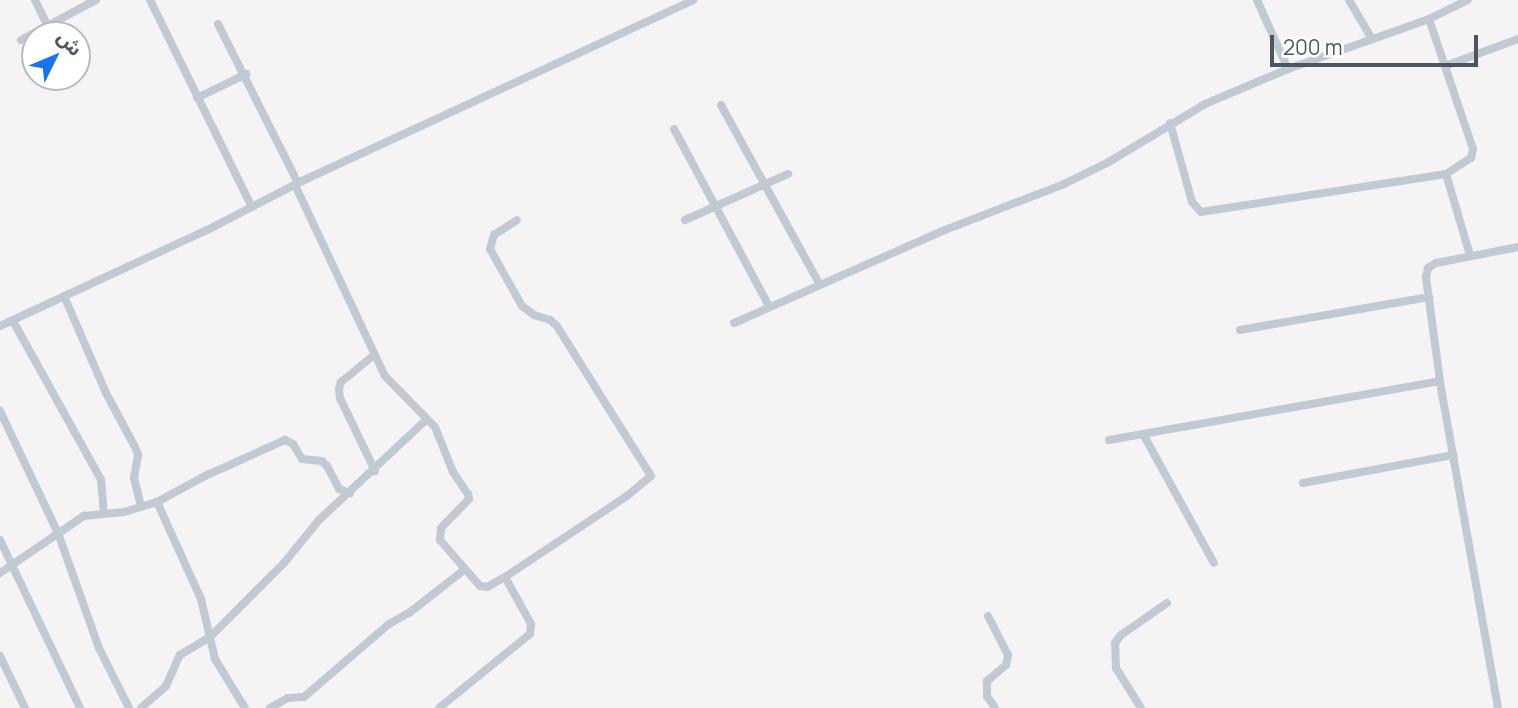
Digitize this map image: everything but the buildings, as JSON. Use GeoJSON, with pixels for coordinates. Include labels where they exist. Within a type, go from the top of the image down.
{"type":"FeatureCollection","features":[{"type":"Feature","properties":{"kind":"street"},"geometry":{"type":"LineString","coordinates":[[36,0],[45,21]]}},
{"type":"Feature","properties":{"kind":"street"},"geometry":{"type":"LineString","coordinates":[[55,21],[95,0]]}},
{"type":"Feature","properties":{"kind":"street"},"geometry":{"type":"LineString","coordinates":[[150,0],[252,207]]}},
{"type":"Feature","properties":{"kind":"street"},"geometry":{"type":"LineString","coordinates":[[0,326],[693,0]]}},
{"type":"Feature","properties":{"kind":"street"},"geometry":{"type":"LineString","coordinates":[[1257,0],[1289,69]]}},
{"type":"Feature","properties":{"kind":"street"},"geometry":{"type":"LineString","coordinates":[[1349,0],[1372,39]]}},
{"type":"Feature","properties":{"kind":"street"},"geometry":{"type":"LineString","coordinates":[[734,323],[945,230],[1064,184],[1107,163],[1205,104],[1289,69],[1429,19],[1468,0]]}},
{"type":"Feature","properties":{"kind":"street"},"geometry":{"type":"LineString","coordinates":[[1170,123],[1192,202],[1201,212],[1446,174],[1466,163],[1473,155],[1429,19]]}},
{"type":"Feature","properties":{"kind":"street"},"geometry":{"type":"LineString","coordinates":[[218,24],[246,74],[330,253],[374,355],[393,387],[440,435],[453,472],[469,496],[439,534],[440,540],[480,586],[488,587],[627,496],[651,476],[556,326],[550,320],[534,315],[522,306],[490,249],[491,238],[517,220]]}},
{"type":"Feature","properties":{"kind":"street"},"geometry":{"type":"LineString","coordinates":[[1445,66],[1518,39]]}},
{"type":"Feature","properties":{"kind":"street"},"geometry":{"type":"LineString","coordinates":[[197,97],[246,74]]}},
{"type":"Feature","properties":{"kind":"street"},"geometry":{"type":"LineString","coordinates":[[721,105],[820,285]]}},
{"type":"Feature","properties":{"kind":"street"},"geometry":{"type":"LineString","coordinates":[[674,128],[769,306]]}},
{"type":"Feature","properties":{"kind":"street"},"geometry":{"type":"LineString","coordinates":[[685,220],[788,174]]}},
{"type":"Feature","properties":{"kind":"street"},"geometry":{"type":"LineString","coordinates":[[1446,174],[1471,255]]}},
{"type":"Feature","properties":{"kind":"street"},"geometry":{"type":"LineString","coordinates":[[1498,708],[1440,381],[1426,277],[1430,265],[1518,247]]}},
{"type":"Feature","properties":{"kind":"street"},"geometry":{"type":"LineString","coordinates":[[64,296],[106,393],[138,455],[134,478],[141,507]]}},
{"type":"Feature","properties":{"kind":"street"},"geometry":{"type":"LineString","coordinates":[[1240,330],[1429,297]]}},
{"type":"Feature","properties":{"kind":"street"},"geometry":{"type":"LineString","coordinates":[[13,321],[101,480],[104,513]]}},
{"type":"Feature","properties":{"kind":"street"},"geometry":{"type":"LineString","coordinates":[[374,355],[341,382],[339,389],[340,398],[375,471]]}},
{"type":"Feature","properties":{"kind":"street"},"geometry":{"type":"LineString","coordinates":[[1110,440],[1440,381]]}},
{"type":"Feature","properties":{"kind":"street"},"geometry":{"type":"LineString","coordinates":[[0,411],[58,533],[99,648],[129,708]]}},
{"type":"Feature","properties":{"kind":"street"},"geometry":{"type":"LineString","coordinates":[[141,708],[166,687],[180,655],[210,637],[284,563],[320,520],[375,471],[427,419]]}},
{"type":"Feature","properties":{"kind":"street"},"geometry":{"type":"LineString","coordinates":[[1143,434],[1214,563]]}},
{"type":"Feature","properties":{"kind":"street"},"geometry":{"type":"LineString","coordinates":[[0,573],[13,567],[83,516],[158,502],[205,475],[285,440],[293,444],[302,459],[322,461],[339,489],[350,493]]}},
{"type":"Feature","properties":{"kind":"street"},"geometry":{"type":"LineString","coordinates":[[1303,482],[1453,455]]}},
{"type":"Feature","properties":{"kind":"street"},"geometry":{"type":"LineString","coordinates":[[158,502],[201,599],[215,659],[245,708]]}},
{"type":"Feature","properties":{"kind":"street"},"geometry":{"type":"LineString","coordinates":[[0,540],[80,708]]}},
{"type":"Feature","properties":{"kind":"street"},"geometry":{"type":"LineString","coordinates":[[271,708],[288,698],[304,696],[389,624],[409,613],[464,570]]}},
{"type":"Feature","properties":{"kind":"street"},"geometry":{"type":"LineString","coordinates":[[439,708],[530,634],[531,624],[505,577]]}},
{"type":"Feature","properties":{"kind":"street"},"geometry":{"type":"LineString","coordinates":[[1141,708],[1116,668],[1115,643],[1121,635],[1167,603]]}},
{"type":"Feature","properties":{"kind":"street"},"geometry":{"type":"LineString","coordinates":[[988,616],[1008,655],[1006,665],[987,681],[987,696],[995,708]]}},
{"type":"Feature","properties":{"kind":"street"},"geometry":{"type":"LineString","coordinates":[[0,656],[25,708]]}}]}
